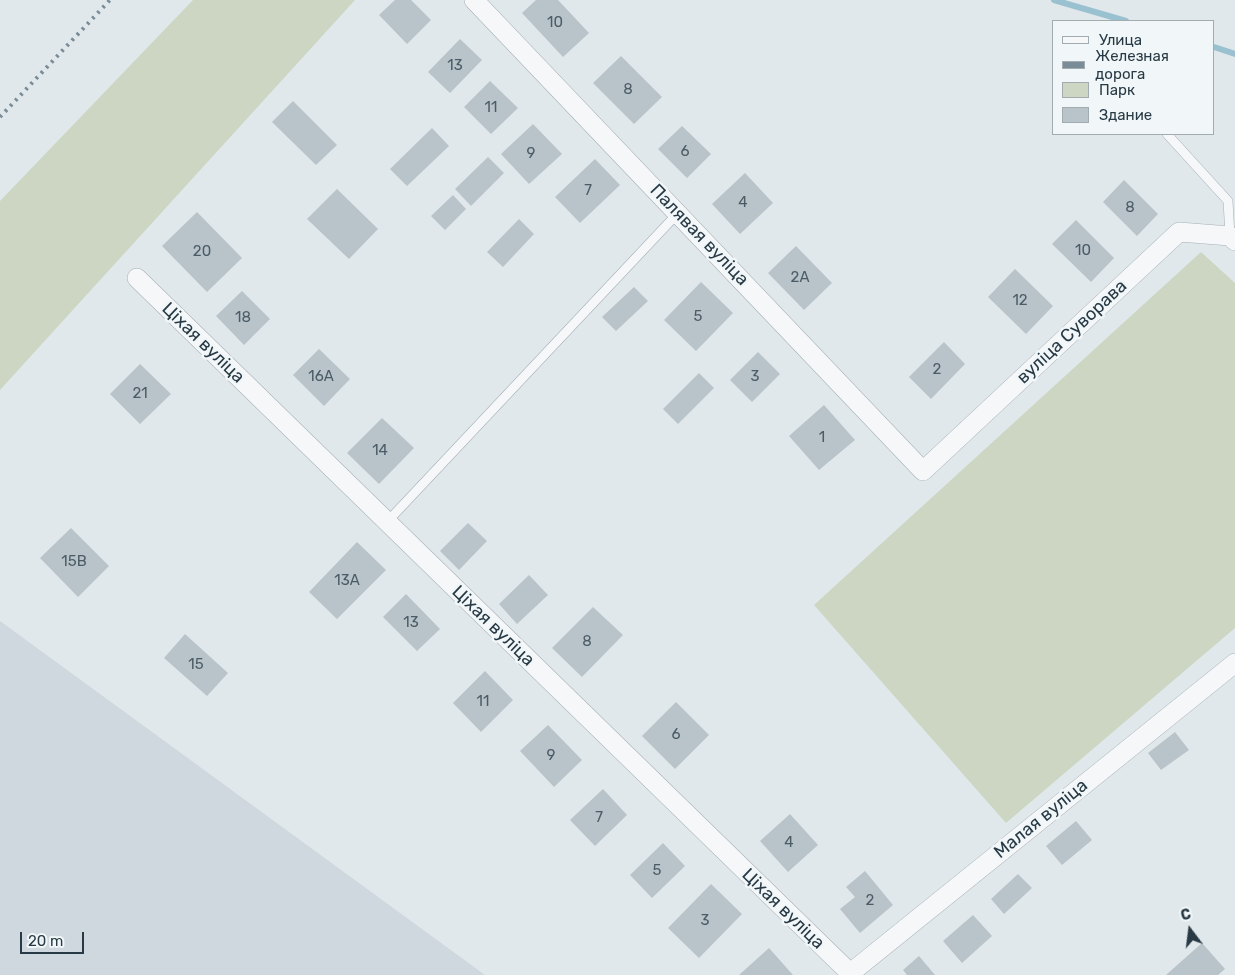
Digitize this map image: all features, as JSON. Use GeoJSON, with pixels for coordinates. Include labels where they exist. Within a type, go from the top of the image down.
{"type":"FeatureCollection","features":[{"type":"Feature","properties":{"kind":"street","name":"Палявая вуліца"},"geometry":{"type":"LineString","coordinates":[[474,0],[923,471]]}},
{"type":"Feature","properties":{"kind":"street","name":"вуліца Суворава"},"geometry":{"type":"LineString","coordinates":[[923,471],[1179,232],[1232,238]]}},
{"type":"Feature","properties":{"kind":"street","name":"Ціхая вуліца"},"geometry":{"type":"LineString","coordinates":[[137,278],[849,974]]}},
{"type":"Feature","properties":{"kind":"street","name":"Малая вуліца"},"geometry":{"type":"LineString","coordinates":[[849,974],[1235,663]]}},
{"type":"Feature","properties":{"kind":"lane"},"geometry":{"type":"LineString","coordinates":[[1168,135],[1228,201],[1232,238]]}},
{"type":"Feature","properties":{"kind":"lane"},"geometry":{"type":"LineString","coordinates":[[387,523],[678,213]]}},
{"type":"Feature","properties":{"kind":"shaded area"},"geometry":{"type":"Polygon","coordinates":[[[0,621],[485,975],[0,975],[0,621]]]}},
{"type":"Feature","properties":{"kind":"green space"},"geometry":{"type":"Polygon","coordinates":[[[193,0],[355,0],[0,390],[0,201],[193,0]]]}},
{"type":"Feature","properties":{"kind":"green space"},"geometry":{"type":"Polygon","coordinates":[[[1201,252],[1235,283],[1235,628],[1006,823],[814,605],[1201,252]]]}},
{"type":"Feature","properties":{"kind":"building"},"geometry":{"type":"Polygon","coordinates":[[[395,0],[411,0],[431,20],[407,44],[379,15],[395,0]]]}},
{"type":"Feature","properties":{"kind":"building"},"geometry":{"type":"Polygon","coordinates":[[[536,0],[558,0],[589,33],[563,57],[522,13],[536,0]]]}},
{"type":"Feature","properties":{"kind":"building"},"geometry":{"type":"Polygon","coordinates":[[[460,39],[482,60],[450,93],[428,72],[460,39]]]}},
{"type":"Feature","properties":{"kind":"building"},"geometry":{"type":"Polygon","coordinates":[[[621,56],[662,97],[634,124],[593,83],[621,56]]]}},
{"type":"Feature","properties":{"kind":"building"},"geometry":{"type":"Polygon","coordinates":[[[490,81],[518,108],[491,134],[464,107],[490,81]]]}},
{"type":"Feature","properties":{"kind":"building"},"geometry":{"type":"Polygon","coordinates":[[[293,101],[337,145],[316,165],[272,122],[293,101]]]}},
{"type":"Feature","properties":{"kind":"building"},"geometry":{"type":"Polygon","coordinates":[[[533,124],[562,154],[529,184],[501,154],[533,124]]]}},
{"type":"Feature","properties":{"kind":"building"},"geometry":{"type":"Polygon","coordinates":[[[682,126],[711,154],[687,178],[658,149],[682,126]]]}},
{"type":"Feature","properties":{"kind":"building"},"geometry":{"type":"Polygon","coordinates":[[[432,128],[449,146],[407,186],[390,169],[432,128]]]}},
{"type":"Feature","properties":{"kind":"building"},"geometry":{"type":"Polygon","coordinates":[[[488,157],[504,173],[471,206],[455,189],[488,157]]]}},
{"type":"Feature","properties":{"kind":"building"},"geometry":{"type":"Polygon","coordinates":[[[595,159],[620,185],[580,223],[555,197],[595,159]]]}},
{"type":"Feature","properties":{"kind":"building"},"geometry":{"type":"Polygon","coordinates":[[[745,173],[773,203],[740,234],[712,204],[745,173]]]}},
{"type":"Feature","properties":{"kind":"building"},"geometry":{"type":"Polygon","coordinates":[[[1124,180],[1158,214],[1137,236],[1103,202],[1124,180]]]}},
{"type":"Feature","properties":{"kind":"building"},"geometry":{"type":"Polygon","coordinates":[[[337,189],[378,229],[349,259],[307,219],[337,189]]]}},
{"type":"Feature","properties":{"kind":"building"},"geometry":{"type":"Polygon","coordinates":[[[453,195],[466,209],[445,230],[431,216],[453,195]]]}},
{"type":"Feature","properties":{"kind":"building"},"geometry":{"type":"Polygon","coordinates":[[[197,212],[242,258],[207,292],[162,246],[197,212]]]}},
{"type":"Feature","properties":{"kind":"building"},"geometry":{"type":"Polygon","coordinates":[[[519,219],[534,234],[503,267],[487,252],[519,219]]]}},
{"type":"Feature","properties":{"kind":"building"},"geometry":{"type":"Polygon","coordinates":[[[1076,220],[1114,258],[1091,282],[1052,244],[1076,220]]]}},
{"type":"Feature","properties":{"kind":"building"},"geometry":{"type":"Polygon","coordinates":[[[796,246],[832,283],[804,310],[768,273],[796,246]]]}},
{"type":"Feature","properties":{"kind":"building"},"geometry":{"type":"Polygon","coordinates":[[[1015,269],[1053,306],[1026,334],[988,297],[1015,269]]]}},
{"type":"Feature","properties":{"kind":"building"},"geometry":{"type":"Polygon","coordinates":[[[701,282],[733,313],[696,351],[664,320],[701,282]]]}},
{"type":"Feature","properties":{"kind":"building"},"geometry":{"type":"Polygon","coordinates":[[[634,287],[648,301],[616,331],[602,317],[634,287]]]}},
{"type":"Feature","properties":{"kind":"building"},"geometry":{"type":"Polygon","coordinates":[[[242,291],[270,319],[244,345],[216,316],[242,291]]]}},
{"type":"Feature","properties":{"kind":"building"},"geometry":{"type":"Polygon","coordinates":[[[944,342],[965,364],[931,399],[909,377],[944,342]]]}},
{"type":"Feature","properties":{"kind":"building"},"geometry":{"type":"Polygon","coordinates":[[[319,349],[350,379],[324,406],[293,375],[319,349]]]}},
{"type":"Feature","properties":{"kind":"building"},"geometry":{"type":"Polygon","coordinates":[[[758,352],[780,374],[752,402],[730,380],[758,352]]]}},
{"type":"Feature","properties":{"kind":"building"},"geometry":{"type":"Polygon","coordinates":[[[140,364],[171,394],[140,424],[110,394],[140,364]]]}},
{"type":"Feature","properties":{"kind":"building"},"geometry":{"type":"Polygon","coordinates":[[[699,373],[714,388],[678,424],[663,409],[699,373]]]}},
{"type":"Feature","properties":{"kind":"building"},"geometry":{"type":"Polygon","coordinates":[[[824,405],[855,440],[819,470],[789,436],[824,405]]]}},
{"type":"Feature","properties":{"kind":"building"},"geometry":{"type":"Polygon","coordinates":[[[382,418],[414,448],[379,484],[347,453],[382,418]]]}},
{"type":"Feature","properties":{"kind":"building"},"geometry":{"type":"Polygon","coordinates":[[[468,523],[487,541],[459,570],[440,551],[468,523]]]}},
{"type":"Feature","properties":{"kind":"building"},"geometry":{"type":"Polygon","coordinates":[[[71,528],[109,566],[78,597],[40,558],[71,528]]]}},
{"type":"Feature","properties":{"kind":"building"},"geometry":{"type":"Polygon","coordinates":[[[357,542],[386,570],[337,619],[309,592],[357,542]]]}},
{"type":"Feature","properties":{"kind":"building"},"geometry":{"type":"Polygon","coordinates":[[[529,575],[548,595],[517,624],[499,604],[529,575]]]}},
{"type":"Feature","properties":{"kind":"building"},"geometry":{"type":"Polygon","coordinates":[[[406,594],[440,629],[417,651],[383,617],[406,594]]]}},
{"type":"Feature","properties":{"kind":"building"},"geometry":{"type":"Polygon","coordinates":[[[593,607],[623,635],[582,677],[552,648],[593,607]]]}},
{"type":"Feature","properties":{"kind":"building"},"geometry":{"type":"Polygon","coordinates":[[[185,634],[228,673],[207,696],[164,658],[185,634]]]}},
{"type":"Feature","properties":{"kind":"building"},"geometry":{"type":"Polygon","coordinates":[[[485,671],[513,700],[481,732],[453,703],[485,671]]]}},
{"type":"Feature","properties":{"kind":"building"},"geometry":{"type":"Polygon","coordinates":[[[676,702],[709,735],[675,769],[642,736],[676,702]]]}},
{"type":"Feature","properties":{"kind":"building"},"geometry":{"type":"Polygon","coordinates":[[[548,725],[582,760],[554,787],[520,751],[548,725]]]}},
{"type":"Feature","properties":{"kind":"building"},"geometry":{"type":"Polygon","coordinates":[[[1175,732],[1189,750],[1161,770],[1148,753],[1175,732]]]}},
{"type":"Feature","properties":{"kind":"building"},"geometry":{"type":"Polygon","coordinates":[[[603,789],[627,815],[595,846],[570,820],[603,789]]]}},
{"type":"Feature","properties":{"kind":"building"},"geometry":{"type":"Polygon","coordinates":[[[790,814],[818,845],[788,872],[760,841],[790,814]]]}},
{"type":"Feature","properties":{"kind":"building"},"geometry":{"type":"Polygon","coordinates":[[[1076,821],[1092,840],[1062,865],[1046,846],[1076,821]]]}},
{"type":"Feature","properties":{"kind":"building"},"geometry":{"type":"Polygon","coordinates":[[[663,843],[685,866],[652,898],[630,875],[663,843]]]}},
{"type":"Feature","properties":{"kind":"building"},"geometry":{"type":"Polygon","coordinates":[[[865,871],[893,905],[860,933],[840,909],[855,897],[846,887],[865,871]]]}},
{"type":"Feature","properties":{"kind":"building"},"geometry":{"type":"Polygon","coordinates":[[[1018,874],[1032,888],[1004,914],[991,899],[1018,874]]]}},
{"type":"Feature","properties":{"kind":"building"},"geometry":{"type":"Polygon","coordinates":[[[711,884],[742,914],[699,958],[668,928],[711,884]]]}},
{"type":"Feature","properties":{"kind":"building"},"geometry":{"type":"Polygon","coordinates":[[[973,915],[992,936],[962,963],[943,941],[973,915]]]}},
{"type":"Feature","properties":{"kind":"building"},"geometry":{"type":"Polygon","coordinates":[[[1202,943],[1225,969],[1218,975],[1166,975],[1202,943]]]}},
{"type":"Feature","properties":{"kind":"building"},"geometry":{"type":"Polygon","coordinates":[[[769,948],[793,975],[739,975],[769,948]]]}},
{"type":"Feature","properties":{"kind":"building"},"geometry":{"type":"Polygon","coordinates":[[[919,956],[935,975],[907,975],[903,970],[919,956]]]}},
{"type":"Feature","properties":{"kind":"waterway"},"geometry":{"type":"LineString","coordinates":[[1054,0],[1123,20]]}},
{"type":"Feature","properties":{"kind":"waterway"},"geometry":{"type":"LineString","coordinates":[[1215,47],[1235,54]]}},
{"type":"Feature","properties":{"kind":"railway"},"geometry":{"type":"LineString","coordinates":[[0,117],[110,0]]}}]}
